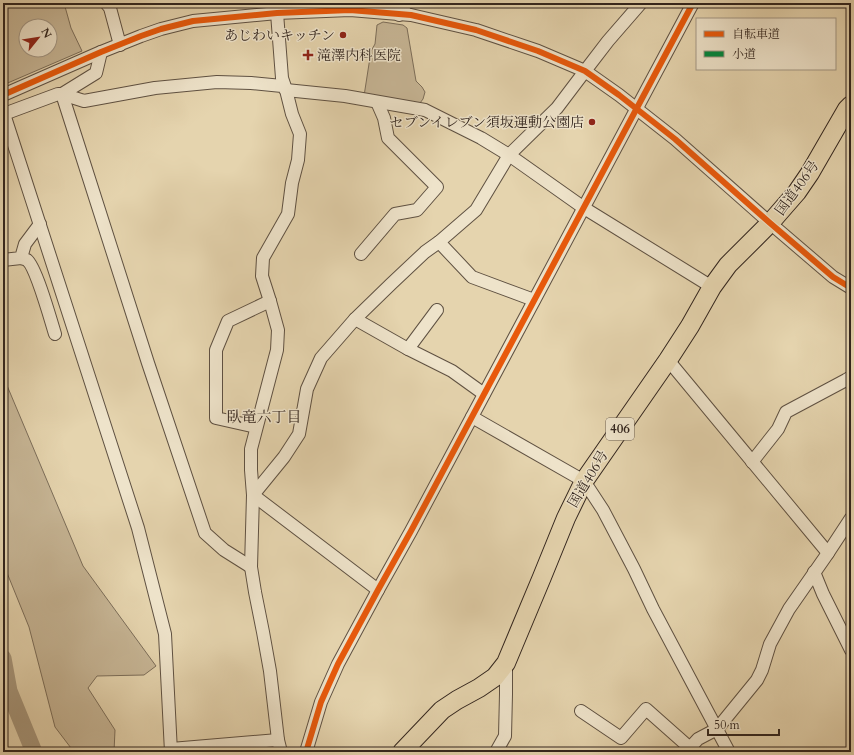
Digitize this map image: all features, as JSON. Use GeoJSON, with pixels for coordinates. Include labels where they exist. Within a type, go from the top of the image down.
{"type":"FeatureCollection","features":[{"type":"Feature","properties":{"kind":"highway","name":"国道406号"},"geometry":{"type":"LineString","coordinates":[[402,752],[442,710],[479,688],[494,677],[506,663],[566,518],[584,481],[668,360],[690,326],[712,287],[728,265],[770,223],[797,192],[810,173],[847,109],[851,105]]}},
{"type":"Feature","properties":{"kind":"street"},"geometry":{"type":"LineString","coordinates":[[106,3],[110,8],[120,45]]}},
{"type":"Feature","properties":{"kind":"street"},"geometry":{"type":"LineString","coordinates":[[400,15],[407,3]]}},
{"type":"Feature","properties":{"kind":"street"},"geometry":{"type":"LineString","coordinates":[[253,495],[284,457],[299,434],[307,389],[321,358],[355,318],[425,252],[476,210],[509,155],[557,108],[608,41],[641,3]]}},
{"type":"Feature","properties":{"kind":"street"},"geometry":{"type":"LineString","coordinates":[[306,752],[321,702],[338,664],[411,531],[693,3]]}},
{"type":"Feature","properties":{"kind":"street"},"geometry":{"type":"LineString","coordinates":[[3,95],[101,52],[161,29],[193,21],[277,13],[350,10],[411,15],[476,30],[538,51],[585,71],[618,94],[675,139],[833,277],[851,288]]}},
{"type":"Feature","properties":{"kind":"street"},"geometry":{"type":"LineString","coordinates":[[277,13],[282,78],[292,114],[300,134],[298,160],[292,183],[288,214],[262,258],[262,276],[278,330],[277,350],[251,449],[253,495],[251,566],[254,592],[270,671],[278,740],[281,752]]}},
{"type":"Feature","properties":{"kind":"street"},"geometry":{"type":"LineString","coordinates":[[62,94],[96,73],[101,52]]}},
{"type":"Feature","properties":{"kind":"street"},"geometry":{"type":"LineString","coordinates":[[278,740],[171,751],[165,634],[138,528],[4,114],[58,94],[84,101],[155,88],[217,82],[282,86],[286,90],[345,96],[425,110],[481,138],[509,155],[584,208],[712,287]]}},
{"type":"Feature","properties":{"kind":"street"},"geometry":{"type":"LineString","coordinates":[[62,94],[148,363],[205,533],[224,550],[251,566]]}},
{"type":"Feature","properties":{"kind":"street"},"geometry":{"type":"LineString","coordinates":[[361,254],[395,214],[417,210],[437,187],[388,138],[384,118],[377,102]]}},
{"type":"Feature","properties":{"kind":"street"},"geometry":{"type":"LineString","coordinates":[[21,258],[26,244],[40,224]]}},
{"type":"Feature","properties":{"kind":"street"},"geometry":{"type":"LineString","coordinates":[[439,242],[472,277],[534,300]]}},
{"type":"Feature","properties":{"kind":"street"},"geometry":{"type":"LineString","coordinates":[[3,260],[21,258],[27,260],[32,267],[55,334]]}},
{"type":"Feature","properties":{"kind":"street"},"geometry":{"type":"LineString","coordinates":[[256,427],[216,418],[216,350],[228,321],[270,301]]}},
{"type":"Feature","properties":{"kind":"street"},"geometry":{"type":"LineString","coordinates":[[408,349],[437,310]]}},
{"type":"Feature","properties":{"kind":"street"},"geometry":{"type":"LineString","coordinates":[[355,318],[408,349],[452,371],[484,394]]}},
{"type":"Feature","properties":{"kind":"street"},"geometry":{"type":"LineString","coordinates":[[668,360],[828,553]]}},
{"type":"Feature","properties":{"kind":"street"},"geometry":{"type":"LineString","coordinates":[[752,462],[778,429],[786,412],[851,377]]}},
{"type":"Feature","properties":{"kind":"street"},"geometry":{"type":"LineString","coordinates":[[472,417],[584,481],[606,517],[634,569],[653,609],[730,752]]}},
{"type":"Feature","properties":{"kind":"street"},"geometry":{"type":"LineString","coordinates":[[253,495],[378,590]]}},
{"type":"Feature","properties":{"kind":"street"},"geometry":{"type":"LineString","coordinates":[[581,711],[621,738],[646,709],[688,750],[698,739],[717,729],[757,680],[762,670],[770,644],[789,609],[851,518]]}},
{"type":"Feature","properties":{"kind":"street"},"geometry":{"type":"LineString","coordinates":[[814,572],[823,594],[851,650]]}},
{"type":"Feature","properties":{"kind":"street"},"geometry":{"type":"LineString","coordinates":[[496,752],[505,736],[506,663]]}},
{"type":"Feature","properties":{"kind":"shaded area"},"geometry":{"type":"Polygon","coordinates":[[[3,3],[64,3],[71,28],[82,51],[3,85],[3,3]]]}},
{"type":"Feature","properties":{"kind":"shaded area"},"geometry":{"type":"Polygon","coordinates":[[[383,22],[403,25],[407,28],[416,81],[425,92],[420,103],[364,96],[371,51],[375,44],[377,25],[383,22]]]}},
{"type":"Feature","properties":{"kind":"shaded area"},"geometry":{"type":"Polygon","coordinates":[[[3,376],[83,566],[156,666],[144,675],[97,676],[88,688],[115,730],[114,752],[74,752],[55,727],[29,627],[3,563],[3,376]]]}},
{"type":"Feature","properties":{"kind":"waterway"},"geometry":{"type":"LineString","coordinates":[[3,658],[9,691],[34,752]]}},
{"type":"Feature","properties":{"kind":"cycle path"},"geometry":{"type":"LineString","coordinates":[[306,752],[321,702],[338,664],[411,531],[693,3]]}},
{"type":"Feature","properties":{"kind":"cycle path"},"geometry":{"type":"LineString","coordinates":[[3,95],[141,36],[193,21],[277,13],[350,10],[411,15],[476,30],[538,51],[585,71],[619,95],[675,139],[833,277],[851,288]]}},
{"type":"Feature","properties":{"kind":"place","name":"あじわいキッチン"},"geometry":{"type":"Point","coordinates":[343,35]}},
{"type":"Feature","properties":{"kind":"place","name":"滝澤内科医院"},"geometry":{"type":"Point","coordinates":[308,55]}},
{"type":"Feature","properties":{"kind":"place","name":"セブンイレブン須坂運動公園店"},"geometry":{"type":"Point","coordinates":[592,122]}},
{"type":"Feature","properties":{"kind":"district","name":"臥竜六丁目"},"geometry":{"type":"Point","coordinates":[264,417]}}]}
